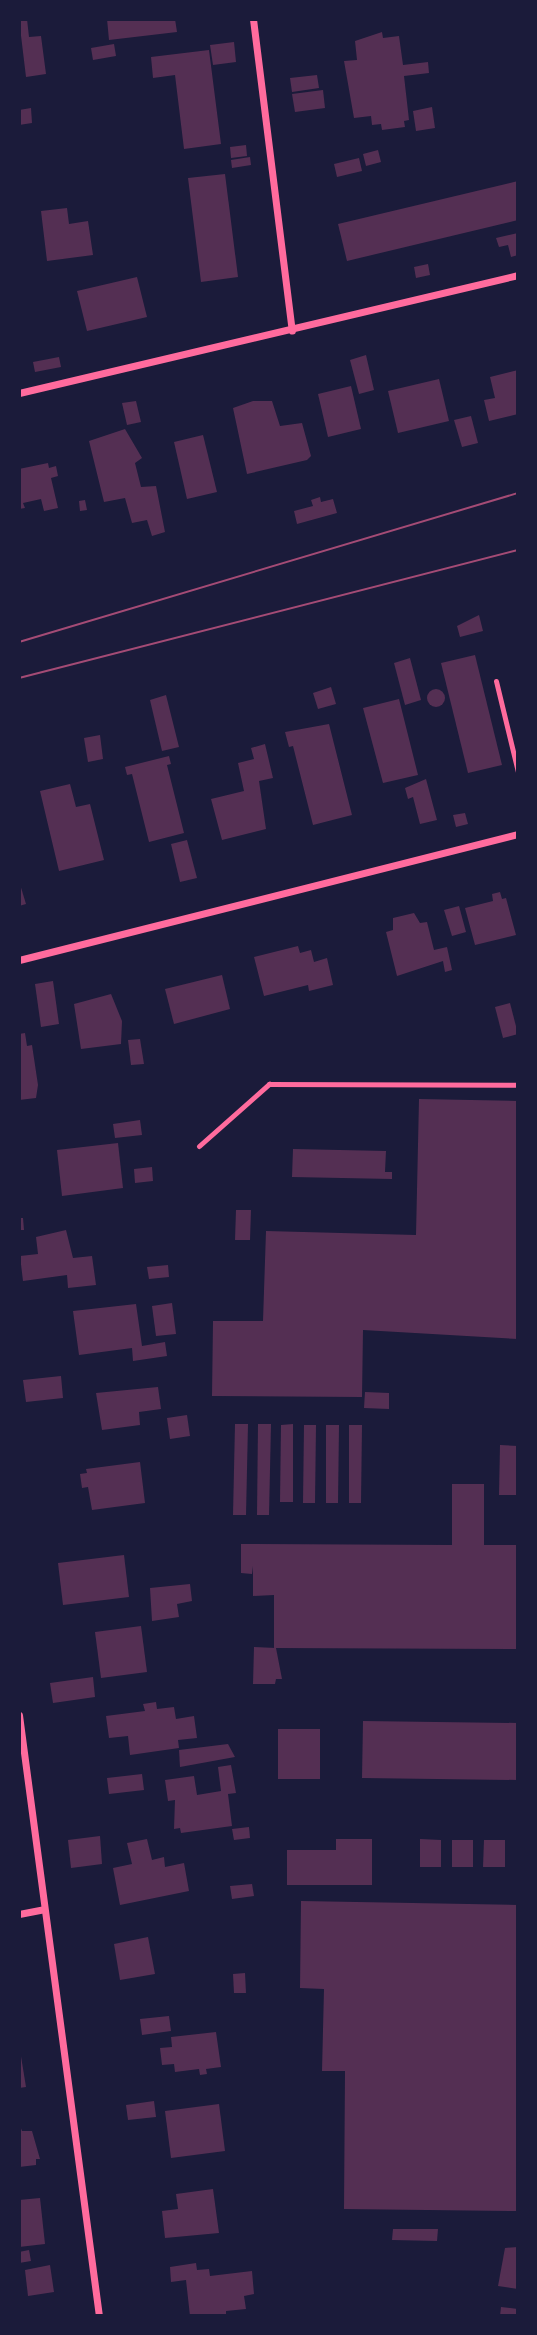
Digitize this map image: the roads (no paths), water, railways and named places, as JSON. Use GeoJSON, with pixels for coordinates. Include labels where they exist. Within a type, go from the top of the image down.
{"type":"FeatureCollection","features":[{"type":"Feature","properties":{"kind":"street"},"geometry":{"type":"LineString","coordinates":[[253,19],[292,331]]}},
{"type":"Feature","properties":{"kind":"street"},"geometry":{"type":"LineString","coordinates":[[19,393],[292,331],[518,275]]}},
{"type":"Feature","properties":{"kind":"street"},"geometry":{"type":"LineString","coordinates":[[19,960],[518,834]]}},
{"type":"Feature","properties":{"kind":"street"},"geometry":{"type":"LineString","coordinates":[[19,1715],[99,2316]]}},
{"type":"Feature","properties":{"kind":"street"},"geometry":{"type":"LineString","coordinates":[[19,1913],[44,1909]]}},
{"type":"Feature","properties":{"kind":"lane"},"geometry":{"type":"LineString","coordinates":[[496,681],[518,772]]}},
{"type":"Feature","properties":{"kind":"lane"},"geometry":{"type":"LineString","coordinates":[[199,1146],[269,1084],[518,1085]]}},
{"type":"Feature","properties":{"kind":"tram line"},"geometry":{"type":"LineString","coordinates":[[19,642],[518,493]]}},
{"type":"Feature","properties":{"kind":"tram line"},"geometry":{"type":"LineString","coordinates":[[19,678],[518,550]]}}]}
